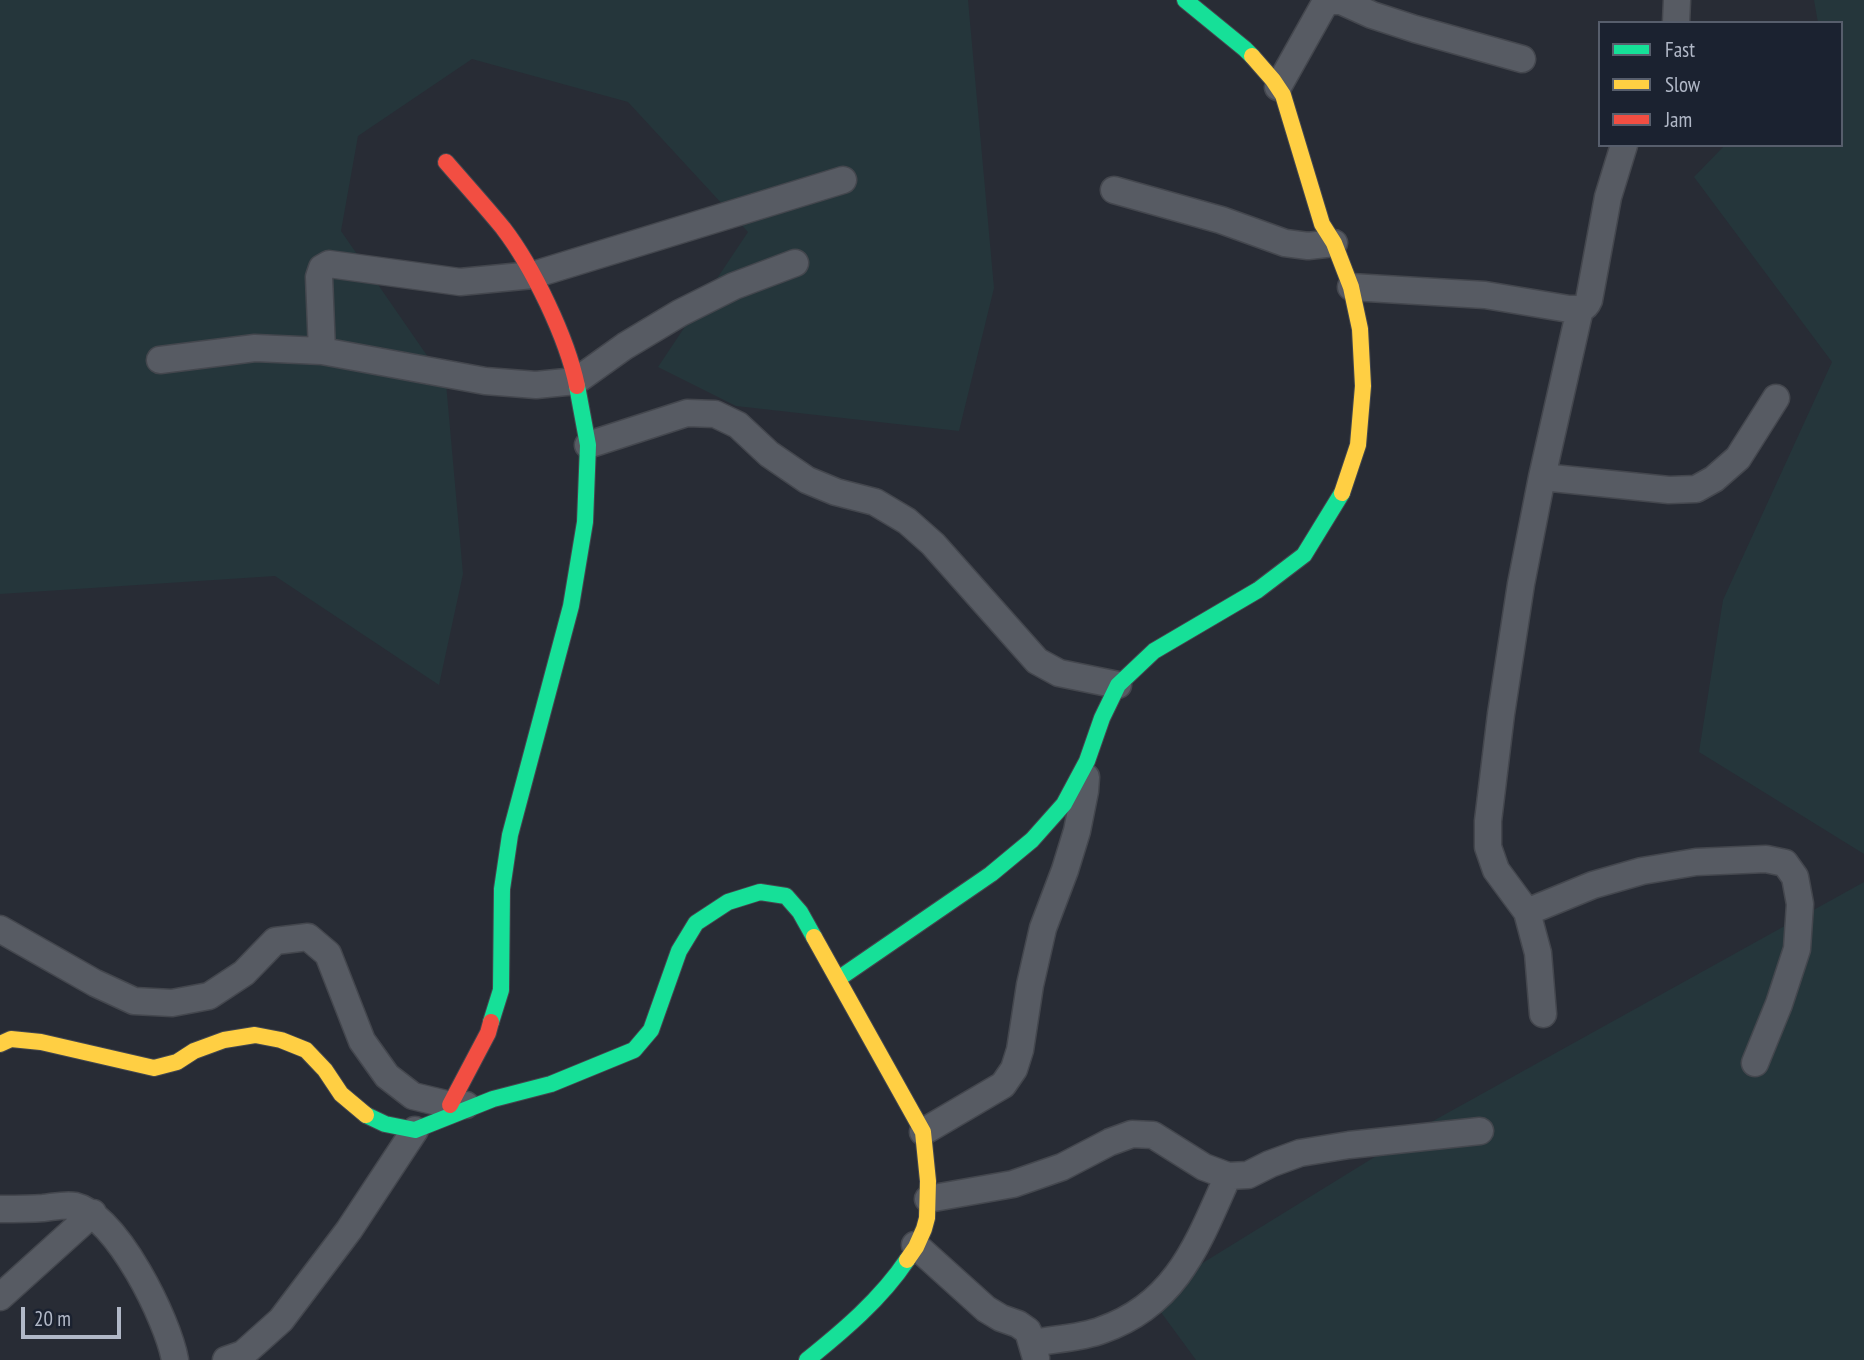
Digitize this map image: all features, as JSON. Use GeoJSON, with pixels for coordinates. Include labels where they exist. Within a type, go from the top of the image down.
{"type":"FeatureCollection","features":[{"type":"Feature","properties":{"kind":"street"},"geometry":{"type":"LineString","coordinates":[[838,979],[991,874],[1032,840],[1064,804],[1087,761],[1102,718],[1118,685],[1154,651],[1258,590],[1304,555],[1341,497],[1358,445],[1363,386],[1360,329],[1351,287],[1312,196],[1283,95],[1245,49],[1185,0]]}},
{"type":"Feature","properties":{"kind":"street"},"geometry":{"type":"LineString","coordinates":[[1676,21],[1677,0]]}},
{"type":"Feature","properties":{"kind":"street"},"geometry":{"type":"LineString","coordinates":[[1278,87],[1324,5],[1331,1],[1341,1],[1372,15],[1415,29],[1522,59]]}},
{"type":"Feature","properties":{"kind":"street"},"geometry":{"type":"LineString","coordinates":[[1351,287],[1485,295],[1569,309],[1586,306],[1608,197],[1623,147]]}},
{"type":"Feature","properties":{"kind":"street"},"geometry":{"type":"LineString","coordinates":[[446,162],[503,230],[533,275],[564,343],[576,381],[588,445],[585,522],[571,606],[510,835],[502,888],[501,990],[488,1033],[450,1105]]}},
{"type":"Feature","properties":{"kind":"street"},"geometry":{"type":"LineString","coordinates":[[322,351],[319,277],[322,268],[329,264],[460,282],[533,275],[843,180]]}},
{"type":"Feature","properties":{"kind":"street"},"geometry":{"type":"LineString","coordinates":[[1114,190],[1222,220],[1285,243],[1308,246],[1334,243]]}},
{"type":"Feature","properties":{"kind":"street"},"geometry":{"type":"LineString","coordinates":[[160,360],[255,348],[322,351],[485,381],[536,385],[576,381],[625,346],[680,313],[734,286],[795,263]]}},
{"type":"Feature","properties":{"kind":"street"},"geometry":{"type":"LineString","coordinates":[[1543,1014],[1538,953],[1527,912],[1496,870],[1488,847],[1488,821],[1500,714],[1518,597],[1580,309]]}},
{"type":"Feature","properties":{"kind":"street"},"geometry":{"type":"LineString","coordinates":[[1542,477],[1669,490],[1696,489],[1714,479],[1738,458],[1776,398]]}},
{"type":"Feature","properties":{"kind":"street"},"geometry":{"type":"LineString","coordinates":[[588,445],[687,413],[715,414],[738,425],[769,454],[807,480],[836,492],[876,502],[907,521],[933,544],[1037,661],[1059,673],[1118,685]]}},
{"type":"Feature","properties":{"kind":"street"},"geometry":{"type":"LineString","coordinates":[[923,1132],[1003,1085],[1014,1069],[1043,928],[1077,831],[1085,791],[1087,761]]}},
{"type":"Feature","properties":{"kind":"street"},"geometry":{"type":"LineString","coordinates":[[1527,912],[1593,885],[1642,871],[1696,862],[1766,859],[1784,863],[1795,877],[1800,904],[1797,949],[1779,1004],[1755,1063]]}},
{"type":"Feature","properties":{"kind":"street"},"geometry":{"type":"LineString","coordinates":[[0,1045],[11,1039],[41,1042],[154,1068],[177,1062],[194,1051],[224,1040],[254,1035],[281,1040],[306,1050],[325,1070],[341,1094],[362,1113],[385,1124],[415,1130],[493,1099],[551,1084],[634,1050],[651,1030],[679,951],[696,923],[728,902],[760,892],[786,896],[800,912],[923,1132],[927,1164],[928,1199],[924,1227],[911,1254],[878,1295],[807,1360]]}},
{"type":"Feature","properties":{"kind":"street"},"geometry":{"type":"LineString","coordinates":[[0,929],[95,983],[134,1001],[172,1003],[209,996],[244,973],[275,941],[308,937],[328,954],[362,1041],[387,1076],[413,1096],[450,1105],[477,1106]]}},
{"type":"Feature","properties":{"kind":"street"},"geometry":{"type":"LineString","coordinates":[[226,1360],[243,1354],[281,1321],[349,1230],[415,1130]]}},
{"type":"Feature","properties":{"kind":"street"},"geometry":{"type":"LineString","coordinates":[[928,1199],[1013,1184],[1062,1167],[1110,1142],[1132,1135],[1153,1135],[1204,1167],[1228,1176],[1248,1175],[1300,1153],[1480,1131]]}},
{"type":"Feature","properties":{"kind":"street"},"geometry":{"type":"LineString","coordinates":[[915,1245],[986,1309],[1028,1331],[1034,1351],[1100,1331],[1135,1317],[1167,1289],[1193,1253],[1228,1176]]}},
{"type":"Feature","properties":{"kind":"street"},"geometry":{"type":"LineString","coordinates":[[0,1209],[74,1205],[93,1213],[125,1248],[172,1343],[175,1360]]}},
{"type":"Feature","properties":{"kind":"street"},"geometry":{"type":"LineString","coordinates":[[0,1297],[93,1213]]}},
{"type":"Feature","properties":{"kind":"shaded area"},"geometry":{"type":"Polygon","coordinates":[[[0,0],[968,0],[994,288],[959,431],[736,406],[658,367],[748,232],[628,102],[472,59],[358,136],[341,231],[446,383],[463,574],[439,685],[275,576],[0,594],[0,0]]]}},
{"type":"Feature","properties":{"kind":"shaded area"},"geometry":{"type":"Polygon","coordinates":[[[1814,0],[1864,0],[1864,854],[1699,752],[1723,600],[1832,362],[1694,177],[1723,147],[1843,147],[1843,21],[1818,21],[1814,0]]]}},
{"type":"Feature","properties":{"kind":"shaded area"},"geometry":{"type":"Polygon","coordinates":[[[1864,882],[1864,1360],[1196,1360],[1149,1296],[1433,1121],[1864,882]]]}},
{"type":"Feature","properties":{"kind":"traffic: fast"},"geometry":{"type":"LineString","coordinates":[[1185,0],[1252,56]]}},
{"type":"Feature","properties":{"kind":"traffic: fast"},"geometry":{"type":"LineString","coordinates":[[491,1022],[501,990],[502,889],[510,835],[571,606],[585,522],[588,445],[577,386]]}},
{"type":"Feature","properties":{"kind":"traffic: fast"},"geometry":{"type":"LineString","coordinates":[[838,979],[991,874],[1032,840],[1064,804],[1087,761],[1102,718],[1118,685],[1154,651],[1258,590],[1304,555],[1342,493]]}},
{"type":"Feature","properties":{"kind":"traffic: fast"},"geometry":{"type":"LineString","coordinates":[[366,1115],[385,1124],[415,1130],[493,1099],[551,1084],[634,1050],[651,1030],[679,951],[696,923],[728,902],[760,892],[786,896],[800,912],[814,937]]}},
{"type":"Feature","properties":{"kind":"traffic: fast"},"geometry":{"type":"LineString","coordinates":[[807,1360],[848,1326],[907,1260]]}},
{"type":"Feature","properties":{"kind":"traffic: slow"},"geometry":{"type":"LineString","coordinates":[[1252,56],[1283,95],[1322,224],[1334,243],[1351,287],[1360,329],[1363,386],[1358,445],[1342,493]]}},
{"type":"Feature","properties":{"kind":"traffic: slow"},"geometry":{"type":"LineString","coordinates":[[814,937],[923,1132],[928,1181],[927,1218],[916,1247],[907,1260]]}},
{"type":"Feature","properties":{"kind":"traffic: slow"},"geometry":{"type":"LineString","coordinates":[[0,1044],[11,1039],[41,1042],[154,1068],[177,1062],[194,1051],[224,1040],[255,1035],[281,1040],[306,1050],[325,1070],[341,1094],[366,1115]]}},
{"type":"Feature","properties":{"kind":"traffic: jam"},"geometry":{"type":"LineString","coordinates":[[446,162],[503,228],[526,262],[557,325],[577,386]]}},
{"type":"Feature","properties":{"kind":"traffic: jam"},"geometry":{"type":"LineString","coordinates":[[450,1105],[488,1033],[491,1022]]}}]}
